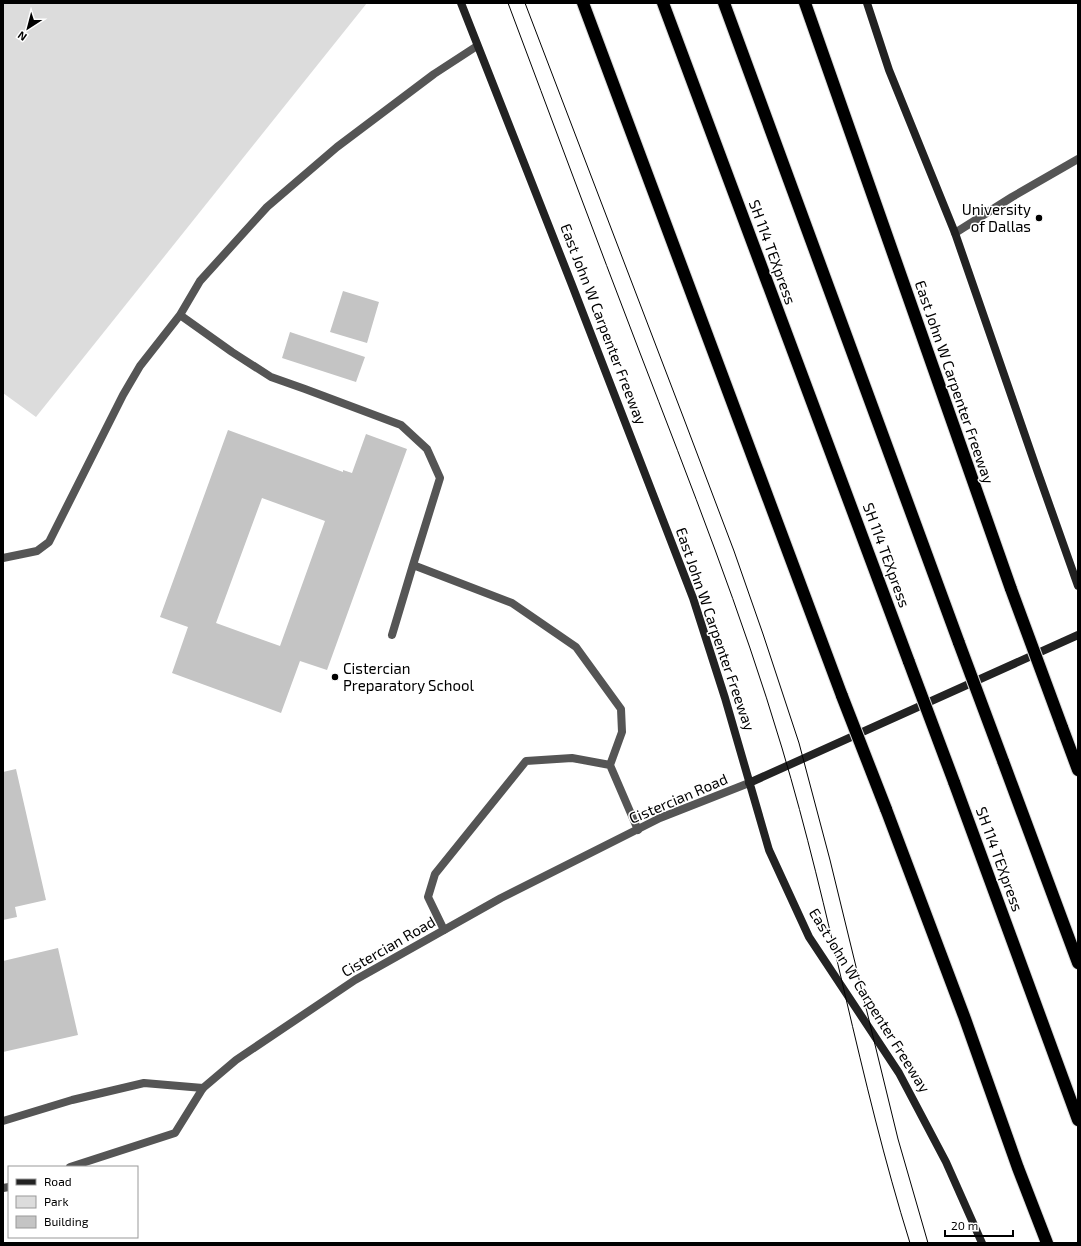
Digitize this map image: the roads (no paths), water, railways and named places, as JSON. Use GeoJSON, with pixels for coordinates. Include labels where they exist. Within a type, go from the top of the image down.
{"type":"FeatureCollection","features":[{"type":"Feature","properties":{"kind":"highway"},"geometry":{"type":"LineString","coordinates":[[583,3],[842,696],[964,1016],[1018,1168],[1047,1243]]}},
{"type":"Feature","properties":{"kind":"highway","name":"SH 114 TEXpress"},"geometry":{"type":"LineString","coordinates":[[663,3],[954,782],[1078,1120]]}},
{"type":"Feature","properties":{"kind":"highway"},"geometry":{"type":"LineString","coordinates":[[724,3],[1078,963]]}},
{"type":"Feature","properties":{"kind":"highway","name":"East John W Carpenter Freeway"},"geometry":{"type":"LineString","coordinates":[[804,3],[1010,589],[1078,770]]}},
{"type":"Feature","properties":{"kind":"main road","name":"East John W Carpenter Freeway"},"geometry":{"type":"LineString","coordinates":[[461,3],[693,598],[725,698],[769,850],[809,937],[899,1073],[946,1162],[982,1243]]}},
{"type":"Feature","properties":{"kind":"main road"},"geometry":{"type":"LineString","coordinates":[[867,3],[889,70],[956,233],[1034,463],[1078,586]]}},
{"type":"Feature","properties":{"kind":"main road"},"geometry":{"type":"LineString","coordinates":[[749,783],[1078,635]]}},
{"type":"Feature","properties":{"kind":"street"},"geometry":{"type":"LineString","coordinates":[[3,558],[37,551],[49,542],[123,395],[140,366],[180,315],[200,281],[267,207],[337,147],[434,74],[477,46]]}},
{"type":"Feature","properties":{"kind":"street"},"geometry":{"type":"LineString","coordinates":[[956,233],[1012,197],[1078,159]]}},
{"type":"Feature","properties":{"kind":"street"},"geometry":{"type":"LineString","coordinates":[[180,315],[232,352],[271,377],[401,424],[427,449],[440,478],[392,635]]}},
{"type":"Feature","properties":{"kind":"street"},"geometry":{"type":"LineString","coordinates":[[413,565],[512,602],[576,647],[621,709],[622,732],[610,765],[638,830]]}},
{"type":"Feature","properties":{"kind":"street"},"geometry":{"type":"LineString","coordinates":[[444,930],[428,897],[435,874],[526,761],[572,758],[610,765]]}},
{"type":"Feature","properties":{"kind":"street","name":"Cistercian Road"},"geometry":{"type":"LineString","coordinates":[[73,1166],[175,1133],[204,1088],[236,1060],[355,980],[501,898],[660,818],[749,783]]}},
{"type":"Feature","properties":{"kind":"street"},"geometry":{"type":"LineString","coordinates":[[3,1121],[72,1100],[144,1083],[204,1088]]}},
{"type":"Feature","properties":{"kind":"tram line"},"geometry":{"type":"LineString","coordinates":[[508,3],[715,549],[750,648],[782,748],[816,871],[875,1120],[910,1243]]}},
{"type":"Feature","properties":{"kind":"tram line"},"geometry":{"type":"LineString","coordinates":[[525,3],[734,551],[799,743],[830,860],[898,1139],[928,1243]]}},
{"type":"Feature","properties":{"kind":"place","name":"University of Dallas"},"geometry":{"type":"Point","coordinates":[1039,218]}},
{"type":"Feature","properties":{"kind":"place","name":"Cistercian Preparatory School"},"geometry":{"type":"Point","coordinates":[335,677]}}]}
